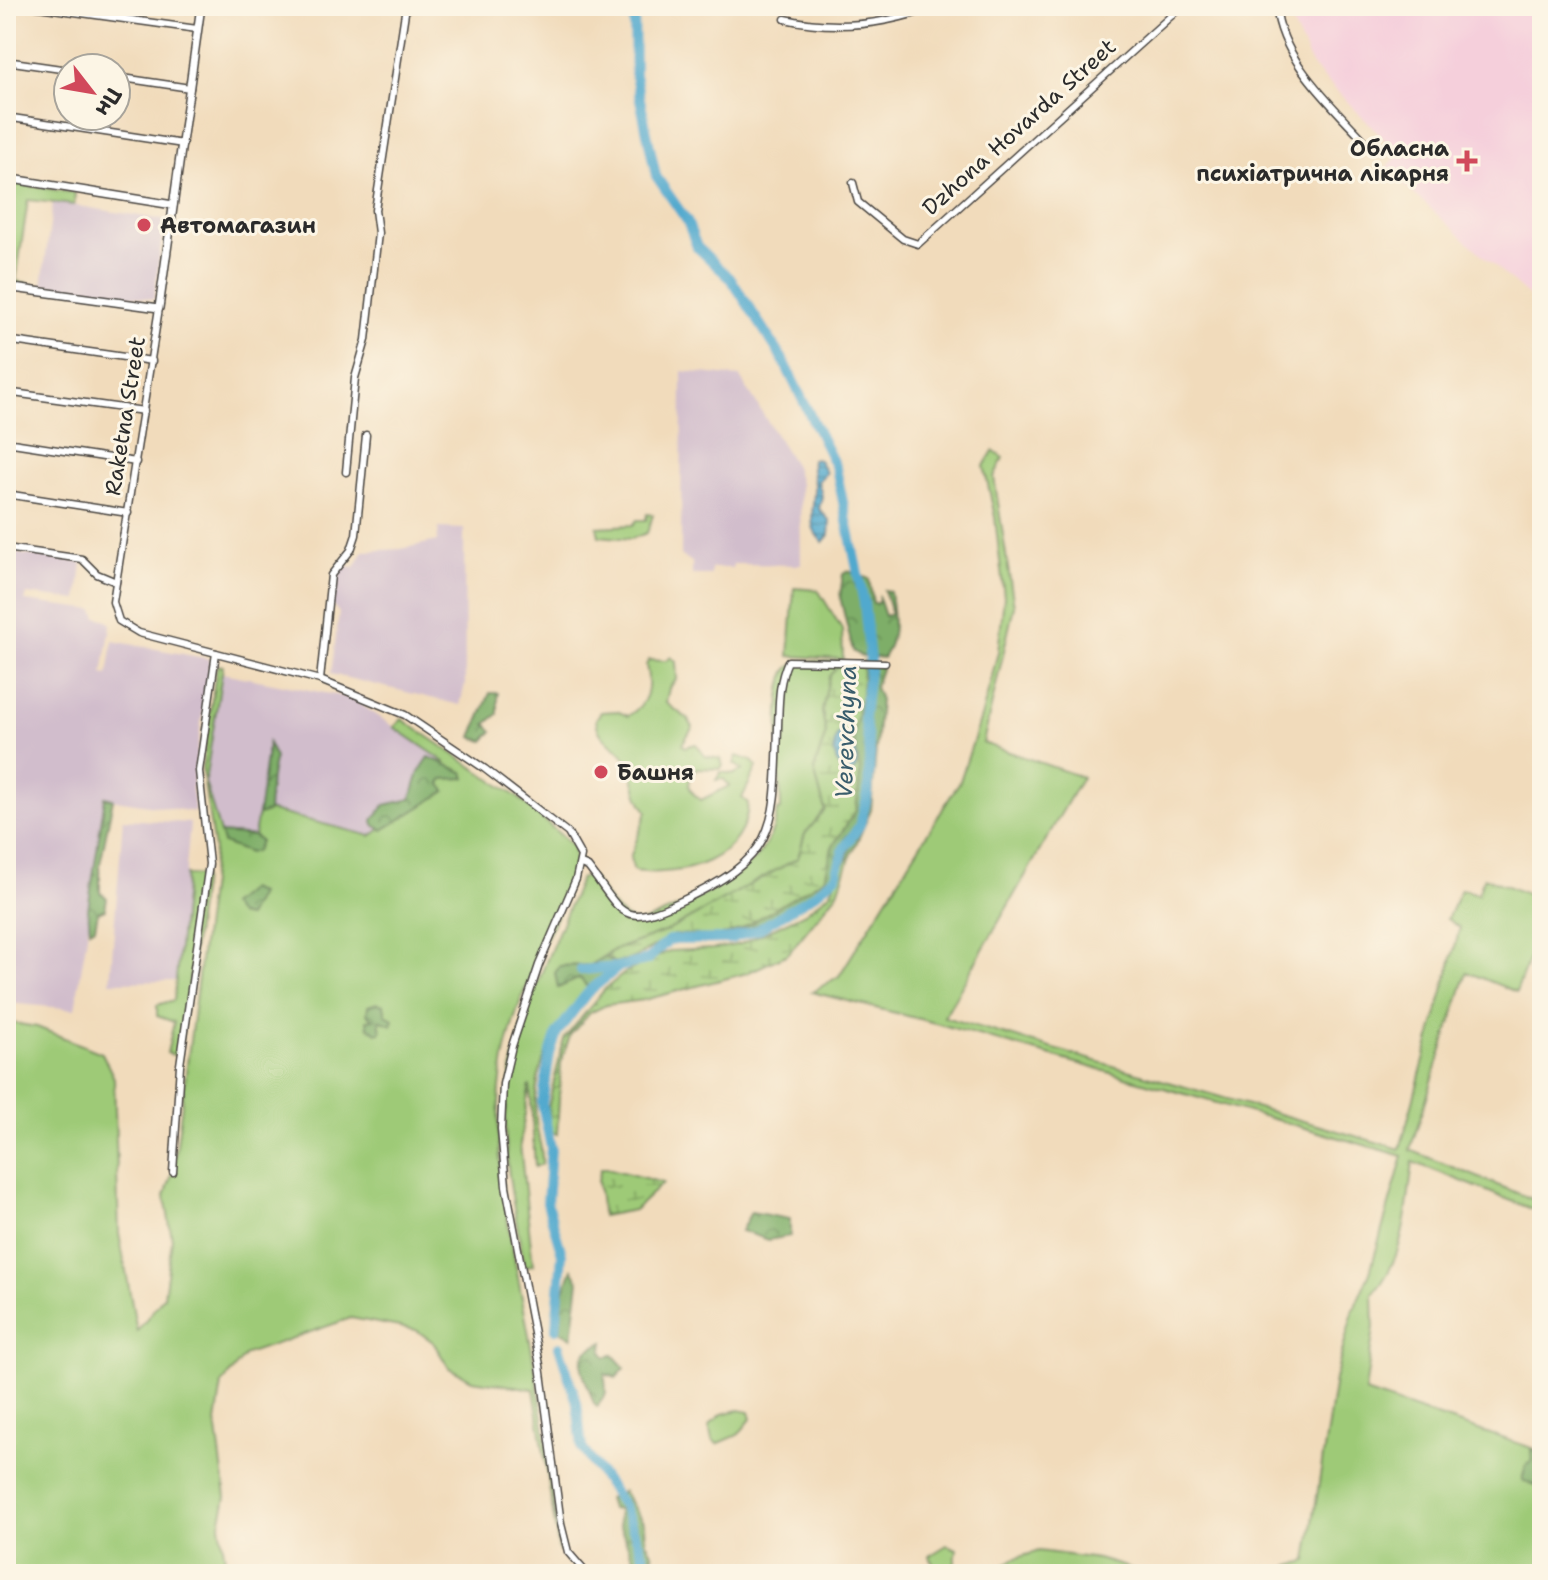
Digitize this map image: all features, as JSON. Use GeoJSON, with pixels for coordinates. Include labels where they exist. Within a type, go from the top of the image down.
{"type":"FeatureCollection","features":[{"type":"Feature","properties":{"kind":"street"},"geometry":{"type":"LineString","coordinates":[[31,6],[197,29]]}},
{"type":"Feature","properties":{"kind":"street","name":"Raketna Street"},"geometry":{"type":"LineString","coordinates":[[201,6],[152,361],[116,582],[114,610],[124,625],[139,633],[320,680],[396,710],[458,749],[568,833],[579,847],[581,864],[588,867],[621,910],[637,917],[667,907],[728,877],[752,855],[772,824],[778,686],[788,661],[864,660],[885,663]]}},
{"type":"Feature","properties":{"kind":"street"},"geometry":{"type":"LineString","coordinates":[[346,472],[355,378],[366,340],[378,233],[375,210],[406,6]]}},
{"type":"Feature","properties":{"kind":"street"},"geometry":{"type":"LineString","coordinates":[[785,19],[824,27],[872,24],[904,18],[936,6]]}},
{"type":"Feature","properties":{"kind":"street","name":"Dzhona Hovarda Street"},"geometry":{"type":"LineString","coordinates":[[853,183],[858,202],[903,239],[918,244],[940,220],[1182,6]]}},
{"type":"Feature","properties":{"kind":"street"},"geometry":{"type":"LineString","coordinates":[[1276,6],[1279,29],[1302,70],[1373,150]]}},
{"type":"Feature","properties":{"kind":"street"},"geometry":{"type":"LineString","coordinates":[[6,61],[52,68]]}},
{"type":"Feature","properties":{"kind":"street"},"geometry":{"type":"LineString","coordinates":[[132,79],[190,88]]}},
{"type":"Feature","properties":{"kind":"street"},"geometry":{"type":"LineString","coordinates":[[6,117],[183,144]]}},
{"type":"Feature","properties":{"kind":"street"},"geometry":{"type":"LineString","coordinates":[[6,178],[173,205]]}},
{"type":"Feature","properties":{"kind":"street"},"geometry":{"type":"LineString","coordinates":[[6,287],[159,308]]}},
{"type":"Feature","properties":{"kind":"street"},"geometry":{"type":"LineString","coordinates":[[6,340],[152,361]]}},
{"type":"Feature","properties":{"kind":"street"},"geometry":{"type":"LineString","coordinates":[[6,392],[144,411]]}},
{"type":"Feature","properties":{"kind":"street"},"geometry":{"type":"LineString","coordinates":[[320,680],[331,575],[351,550],[356,535],[366,435]]}},
{"type":"Feature","properties":{"kind":"street"},"geometry":{"type":"LineString","coordinates":[[6,442],[136,462]]}},
{"type":"Feature","properties":{"kind":"street"},"geometry":{"type":"LineString","coordinates":[[6,494],[128,513]]}},
{"type":"Feature","properties":{"kind":"street"},"geometry":{"type":"LineString","coordinates":[[6,548],[82,559],[97,574],[116,582]]}},
{"type":"Feature","properties":{"kind":"street"},"geometry":{"type":"LineString","coordinates":[[173,1172],[180,1065],[209,864],[199,771],[216,653]]}},
{"type":"Feature","properties":{"kind":"street"},"geometry":{"type":"LineString","coordinates":[[581,864],[539,965],[512,1046],[503,1084],[501,1129],[506,1186],[540,1365],[561,1524],[568,1552],[587,1574]]}},
{"type":"Feature","properties":{"kind":"shaded area","name":"Обласна психіатрична лікарня"},"geometry":{"type":"Polygon","coordinates":[[[1284,6],[1542,6],[1542,308],[1386,169],[1399,154],[1313,67],[1284,6]]]}},
{"type":"Feature","properties":{"kind":"shaded area"},"geometry":{"type":"Polygon","coordinates":[[[53,202],[164,220],[154,299],[42,285],[53,202]]]}},
{"type":"Feature","properties":{"kind":"shaded area"},"geometry":{"type":"Polygon","coordinates":[[[682,371],[740,377],[795,466],[800,484],[801,565],[733,564],[732,568],[711,568],[711,575],[692,575],[692,562],[681,556],[682,371]]]}},
{"type":"Feature","properties":{"kind":"shaded area"},"geometry":{"type":"Polygon","coordinates":[[[439,528],[464,529],[465,684],[460,705],[331,674],[339,613],[332,604],[340,566],[355,567],[364,551],[401,549],[437,541],[439,528]]]}},
{"type":"Feature","properties":{"kind":"shaded area"},"geometry":{"type":"Polygon","coordinates":[[[6,552],[82,562],[78,600],[27,594],[25,601],[94,610],[97,617],[108,620],[111,625],[103,674],[108,675],[113,641],[210,659],[192,788],[195,812],[109,799],[75,1009],[6,1003],[6,552]]]}},
{"type":"Feature","properties":{"kind":"shaded area"},"geometry":{"type":"Polygon","coordinates":[[[222,673],[351,698],[445,761],[410,809],[371,836],[260,808],[254,836],[220,833],[205,782],[222,673]]]}},
{"type":"Feature","properties":{"kind":"shaded area"},"geometry":{"type":"Polygon","coordinates":[[[123,819],[190,823],[176,981],[110,982],[123,819]]]}},
{"type":"Feature","properties":{"kind":"green space"},"geometry":{"type":"Polygon","coordinates":[[[6,182],[75,193],[74,205],[28,200],[16,281],[28,283],[28,287],[6,284],[6,182]]]}},
{"type":"Feature","properties":{"kind":"green space"},"geometry":{"type":"Polygon","coordinates":[[[993,451],[1003,458],[994,477],[1014,606],[983,743],[1082,777],[944,1017],[1400,1149],[1460,928],[1447,919],[1461,889],[1478,894],[1484,877],[1542,900],[1542,925],[1516,992],[1467,972],[1410,1150],[1542,1203],[1542,1213],[1413,1162],[1398,1249],[1384,1280],[1373,1294],[1374,1327],[1365,1392],[1535,1449],[1531,1449],[1532,1461],[1522,1480],[1542,1489],[1542,1574],[1264,1574],[1307,1561],[1335,1379],[1353,1311],[1370,1272],[1403,1156],[939,1024],[812,992],[839,976],[960,781],[998,652],[1004,597],[995,517],[984,466],[993,451]]]}},
{"type":"Feature","properties":{"kind":"green space"},"geometry":{"type":"Polygon","coordinates":[[[647,514],[653,515],[647,533],[631,539],[599,536],[597,527],[633,525],[637,520],[646,520],[647,514]]]}},
{"type":"Feature","properties":{"kind":"green space"},"geometry":{"type":"Polygon","coordinates":[[[848,571],[869,579],[873,603],[878,603],[879,598],[885,616],[891,614],[884,590],[890,592],[892,634],[883,658],[861,656],[853,651],[840,597],[843,574],[848,571]]]}},
{"type":"Feature","properties":{"kind":"green space"},"geometry":{"type":"Polygon","coordinates":[[[794,588],[818,590],[842,629],[843,659],[789,656],[794,588]]]}},
{"type":"Feature","properties":{"kind":"green space"},"geometry":{"type":"Polygon","coordinates":[[[671,657],[676,662],[677,679],[669,688],[666,703],[688,719],[693,727],[682,744],[685,747],[696,744],[705,756],[721,759],[723,766],[720,769],[697,768],[689,781],[693,793],[701,800],[729,786],[724,779],[716,780],[721,772],[734,774],[743,770],[734,764],[737,756],[752,761],[757,767],[742,798],[748,803],[745,823],[724,851],[691,868],[634,871],[630,858],[647,811],[625,758],[603,737],[596,719],[601,712],[617,711],[628,716],[635,711],[647,694],[646,665],[649,660],[666,661],[671,657]]]}},
{"type":"Feature","properties":{"kind":"green space"},"geometry":{"type":"Polygon","coordinates":[[[807,661],[842,662],[822,711],[826,733],[814,770],[825,810],[805,834],[798,858],[667,931],[612,951],[590,965],[561,966],[580,978],[589,989],[556,1033],[542,1066],[535,1101],[542,1164],[535,1167],[530,1085],[529,1088],[520,1144],[533,1265],[526,1266],[525,1271],[507,1152],[509,1082],[534,993],[580,879],[590,875],[618,911],[641,923],[704,895],[745,869],[760,852],[771,833],[777,811],[781,810],[779,720],[782,684],[790,667],[807,661]]]}},
{"type":"Feature","properties":{"kind":"green space"},"geometry":{"type":"Polygon","coordinates":[[[863,661],[882,666],[875,687],[880,700],[871,810],[850,858],[846,860],[852,841],[844,848],[831,877],[810,897],[765,922],[722,936],[741,929],[825,878],[832,847],[856,810],[860,771],[853,735],[862,692],[863,661]]]}},
{"type":"Feature","properties":{"kind":"green space"},"geometry":{"type":"Polygon","coordinates":[[[863,663],[862,692],[853,735],[860,771],[856,810],[832,847],[825,878],[741,929],[722,936],[674,935],[634,958],[615,963],[606,957],[612,951],[667,931],[798,858],[805,834],[825,810],[814,770],[826,733],[822,711],[829,677],[838,665],[863,663]]]}},
{"type":"Feature","properties":{"kind":"green space"},"geometry":{"type":"Polygon","coordinates":[[[217,665],[223,666],[205,782],[220,833],[254,836],[259,808],[371,836],[410,809],[445,762],[394,727],[402,719],[520,799],[573,846],[576,866],[510,1034],[499,1093],[498,1127],[504,1195],[542,1413],[559,1552],[534,1389],[472,1380],[449,1368],[433,1342],[416,1330],[351,1318],[246,1354],[222,1384],[216,1422],[226,1497],[220,1524],[227,1574],[6,1574],[6,1022],[37,1027],[102,1053],[114,1078],[119,1234],[137,1331],[164,1296],[172,1239],[165,1196],[174,1168],[214,850],[202,768],[217,665]]]}},
{"type":"Feature","properties":{"kind":"green space"},"geometry":{"type":"Polygon","coordinates":[[[490,693],[498,693],[498,714],[486,724],[493,731],[484,741],[472,737],[490,693]]]}},
{"type":"Feature","properties":{"kind":"green space"},"geometry":{"type":"Polygon","coordinates":[[[268,743],[275,758],[268,812],[258,815],[268,743]]]}},
{"type":"Feature","properties":{"kind":"green space"},"geometry":{"type":"Polygon","coordinates":[[[429,757],[463,772],[466,778],[443,779],[440,783],[446,791],[383,830],[374,825],[373,820],[385,805],[411,799],[419,772],[429,757]]]}},
{"type":"Feature","properties":{"kind":"green space"},"geometry":{"type":"Polygon","coordinates":[[[105,797],[113,799],[100,864],[100,892],[107,898],[105,909],[98,912],[95,927],[90,930],[88,909],[105,797]]]}},
{"type":"Feature","properties":{"kind":"green space"},"geometry":{"type":"Polygon","coordinates":[[[220,833],[254,836],[260,841],[256,851],[249,853],[223,843],[220,833]]]}},
{"type":"Feature","properties":{"kind":"green space"},"geometry":{"type":"Polygon","coordinates":[[[850,858],[838,892],[788,954],[747,973],[644,1000],[606,1005],[590,1013],[570,1035],[561,1063],[557,1134],[543,1129],[564,1039],[605,989],[626,972],[669,951],[715,949],[741,944],[805,913],[830,893],[846,860],[850,858]]]}},
{"type":"Feature","properties":{"kind":"green space"},"geometry":{"type":"Polygon","coordinates":[[[186,875],[203,876],[179,1057],[167,1053],[174,1022],[157,1016],[157,1005],[174,1000],[186,875]]]}},
{"type":"Feature","properties":{"kind":"green space"},"geometry":{"type":"Polygon","coordinates":[[[249,889],[259,894],[247,917],[238,915],[230,905],[249,889]]]}},
{"type":"Feature","properties":{"kind":"green space"},"geometry":{"type":"Polygon","coordinates":[[[606,957],[615,963],[613,970],[589,989],[580,978],[558,988],[555,973],[560,966],[590,965],[606,957]]]}},
{"type":"Feature","properties":{"kind":"green space"},"geometry":{"type":"Polygon","coordinates":[[[377,1003],[384,1005],[386,1015],[393,1019],[392,1025],[379,1020],[381,1032],[377,1033],[368,1027],[367,1020],[373,1019],[367,1014],[368,1006],[377,1003]]]}},
{"type":"Feature","properties":{"kind":"green space"},"geometry":{"type":"Polygon","coordinates":[[[601,1168],[663,1183],[634,1210],[602,1216],[598,1180],[601,1168]]]}},
{"type":"Feature","properties":{"kind":"green space"},"geometry":{"type":"Polygon","coordinates":[[[751,1212],[790,1219],[790,1236],[769,1240],[741,1231],[751,1212]]]}},
{"type":"Feature","properties":{"kind":"green space"},"geometry":{"type":"Polygon","coordinates":[[[572,1269],[579,1281],[572,1338],[560,1331],[563,1293],[572,1269]]]}},
{"type":"Feature","properties":{"kind":"green space"},"geometry":{"type":"Polygon","coordinates":[[[604,1342],[602,1351],[606,1357],[613,1355],[625,1368],[616,1378],[605,1374],[606,1394],[597,1407],[583,1372],[582,1360],[588,1350],[604,1342]]]}},
{"type":"Feature","properties":{"kind":"green space"},"geometry":{"type":"Polygon","coordinates":[[[739,1410],[749,1412],[751,1419],[738,1435],[717,1444],[712,1440],[709,1426],[722,1414],[739,1410]]]}},
{"type":"Feature","properties":{"kind":"green space"},"geometry":{"type":"Polygon","coordinates":[[[1531,1449],[1542,1451],[1542,1489],[1522,1480],[1526,1466],[1532,1461],[1531,1449]]]}},
{"type":"Feature","properties":{"kind":"green space"},"geometry":{"type":"Polygon","coordinates":[[[623,1491],[645,1525],[646,1542],[653,1554],[652,1566],[633,1558],[619,1525],[618,1510],[611,1509],[608,1499],[623,1491]]]}},
{"type":"Feature","properties":{"kind":"green space"},"geometry":{"type":"Polygon","coordinates":[[[947,1545],[957,1549],[953,1574],[938,1574],[929,1556],[947,1545]]]}},
{"type":"Feature","properties":{"kind":"green space"},"geometry":{"type":"Polygon","coordinates":[[[1039,1551],[1098,1559],[1149,1574],[991,1574],[1013,1559],[1039,1551]]]}},
{"type":"Feature","properties":{"kind":"water"},"geometry":{"type":"Polygon","coordinates":[[[812,459],[819,460],[826,473],[818,481],[822,496],[819,509],[830,521],[829,535],[823,542],[814,531],[813,524],[812,459]]]}},
{"type":"Feature","properties":{"kind":"water"},"geometry":{"type":"Polygon","coordinates":[[[839,733],[852,744],[856,753],[855,770],[845,774],[835,755],[839,733]]]}},
{"type":"Feature","properties":{"kind":"waterway","name":"Verevchyna"},"geometry":{"type":"LineString","coordinates":[[556,1329],[562,1254],[547,1203],[551,1148],[542,1104],[550,1054],[557,1033],[588,992],[619,967],[647,960],[669,940],[730,939],[759,929],[815,894],[836,876],[844,848],[860,825],[868,794],[870,753],[864,716],[870,661],[864,603],[836,468],[782,358],[731,279],[697,247],[687,221],[656,176],[635,75],[634,6]]}},
{"type":"Feature","properties":{"kind":"waterway"},"geometry":{"type":"LineString","coordinates":[[581,970],[618,967]]}},
{"type":"Feature","properties":{"kind":"waterway","name":"Verevchyna"},"geometry":{"type":"LineString","coordinates":[[559,1346],[577,1403],[582,1448],[624,1507],[651,1574]]}},
{"type":"Feature","properties":{"kind":"place","name":"Обласна психіатрична лікарня"},"geometry":{"type":"Point","coordinates":[1467,161]}},
{"type":"Feature","properties":{"kind":"place","name":"Автомагазин"},"geometry":{"type":"Point","coordinates":[144,225]}},
{"type":"Feature","properties":{"kind":"place","name":"Башня"},"geometry":{"type":"Point","coordinates":[601,772]}}]}
